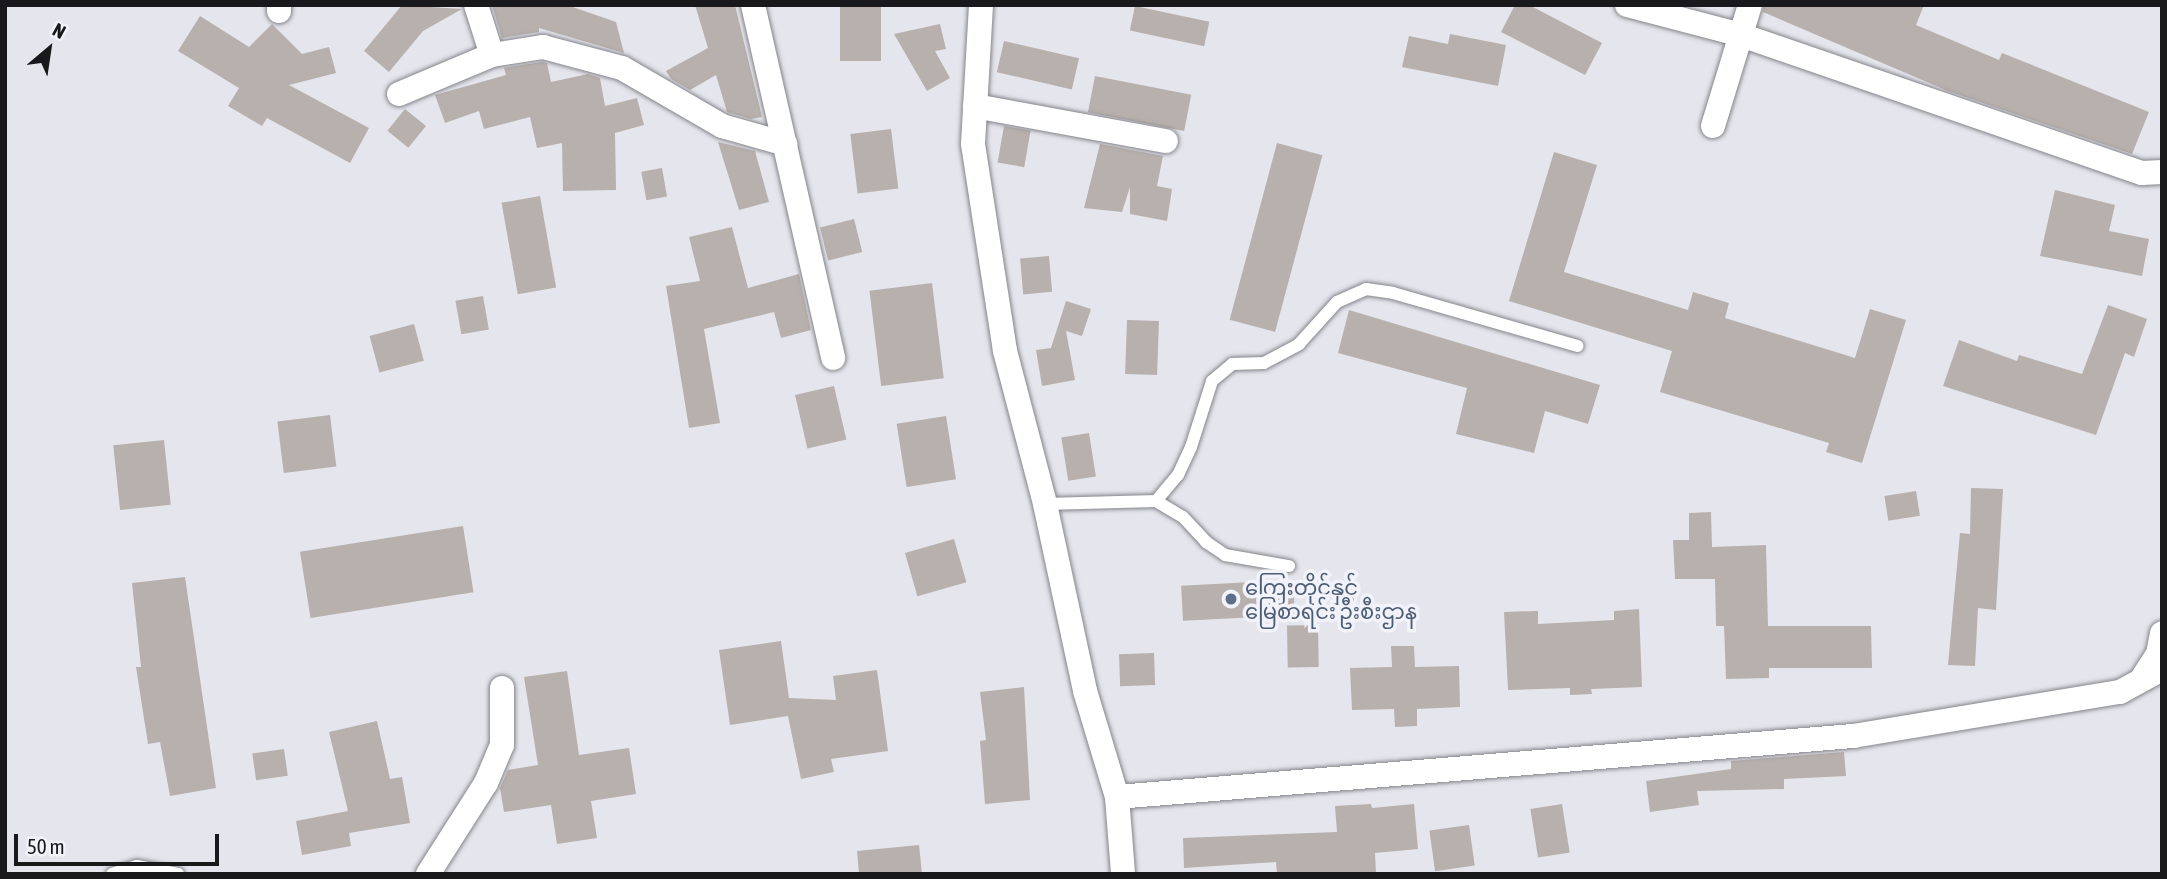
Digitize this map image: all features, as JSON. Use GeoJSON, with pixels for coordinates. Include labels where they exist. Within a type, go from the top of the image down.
{"type":"FeatureCollection","features":[{"type":"Feature","properties":{"kind":"street"},"geometry":{"type":"LineString","coordinates":[[476,5],[492,55]]}},
{"type":"Feature","properties":{"kind":"street"},"geometry":{"type":"LineString","coordinates":[[753,5],[833,358]]}},
{"type":"Feature","properties":{"kind":"street"},"geometry":{"type":"LineString","coordinates":[[981,5],[973,144],[1005,351],[1045,504],[1085,691],[1117,797],[1123,874]]}},
{"type":"Feature","properties":{"kind":"street"},"geometry":{"type":"LineString","coordinates":[[1627,5],[1741,34],[2057,145],[2142,173],[2162,173]]}},
{"type":"Feature","properties":{"kind":"street"},"geometry":{"type":"LineString","coordinates":[[1713,126],[1750,5]]}},
{"type":"Feature","properties":{"kind":"street"},"geometry":{"type":"LineString","coordinates":[[399,94],[492,55],[543,47],[622,68],[722,126],[785,144]]}},
{"type":"Feature","properties":{"kind":"street"},"geometry":{"type":"LineString","coordinates":[[975,106],[1166,141]]}},
{"type":"Feature","properties":{"kind":"street"},"geometry":{"type":"LineString","coordinates":[[1117,797],[1853,736],[2120,692],[2153,673],[2162,632]]}},
{"type":"Feature","properties":{"kind":"street"},"geometry":{"type":"LineString","coordinates":[[428,874],[486,783],[502,745],[502,688]]}},
{"type":"Feature","properties":{"kind":"lane"},"geometry":{"type":"LineString","coordinates":[[1157,500],[1178,475],[1191,447],[1212,381],[1232,364],[1264,363],[1299,344],[1337,302],[1366,289],[1578,346]]}},
{"type":"Feature","properties":{"kind":"lane"},"geometry":{"type":"LineString","coordinates":[[1045,504],[1157,500],[1183,517],[1206,542],[1225,555],[1289,566]]}},
{"type":"Feature","properties":{"kind":"lane"},"geometry":{"type":"LineString","coordinates":[[112,874],[137,866],[178,874]]}},
{"type":"Feature","properties":{"kind":"building"},"geometry":{"type":"Polygon","coordinates":[[[402,5],[462,9],[423,31],[389,72],[364,51],[402,5]]]}},
{"type":"Feature","properties":{"kind":"building"},"geometry":{"type":"Polygon","coordinates":[[[492,5],[567,5],[616,22],[624,53],[539,28],[539,32],[502,38],[492,5]]]}},
{"type":"Feature","properties":{"kind":"building"},"geometry":{"type":"Polygon","coordinates":[[[695,5],[735,5],[762,117],[751,119],[727,112],[716,75],[690,90],[671,79],[666,71],[708,48],[695,5]]]}},
{"type":"Feature","properties":{"kind":"building"},"geometry":{"type":"Polygon","coordinates":[[[840,5],[881,5],[881,61],[840,61],[840,5]]]}},
{"type":"Feature","properties":{"kind":"building"},"geometry":{"type":"Polygon","coordinates":[[[1515,5],[1529,5],[1602,43],[1585,75],[1501,32],[1515,5]]]}},
{"type":"Feature","properties":{"kind":"building"},"geometry":{"type":"Polygon","coordinates":[[[1764,5],[1924,5],[1916,25],[1999,60],[2002,53],[2149,112],[2132,154],[1948,91],[1763,12],[1764,5]]]}},
{"type":"Feature","properties":{"kind":"building"},"geometry":{"type":"Polygon","coordinates":[[[1135,6],[1209,22],[1204,46],[1130,30],[1135,6]]]}},
{"type":"Feature","properties":{"kind":"building"},"geometry":{"type":"Polygon","coordinates":[[[200,16],[249,47],[272,24],[302,54],[329,47],[336,73],[289,85],[369,128],[350,163],[267,118],[262,126],[228,106],[239,88],[178,51],[200,16]]]}},
{"type":"Feature","properties":{"kind":"building"},"geometry":{"type":"Polygon","coordinates":[[[940,24],[946,49],[935,51],[950,78],[927,91],[894,34],[940,24]]]}},
{"type":"Feature","properties":{"kind":"building"},"geometry":{"type":"Polygon","coordinates":[[[1450,34],[1506,45],[1498,86],[1402,67],[1409,36],[1448,44],[1450,34]]]}},
{"type":"Feature","properties":{"kind":"building"},"geometry":{"type":"Polygon","coordinates":[[[1004,41],[1079,58],[1072,90],[997,72],[1004,41]]]}},
{"type":"Feature","properties":{"kind":"building"},"geometry":{"type":"Polygon","coordinates":[[[547,63],[551,82],[588,74],[600,78],[605,106],[637,98],[644,125],[615,133],[616,190],[563,191],[562,143],[537,148],[530,117],[484,129],[479,111],[445,123],[435,95],[506,75],[504,68],[547,63]]]}},
{"type":"Feature","properties":{"kind":"building"},"geometry":{"type":"Polygon","coordinates":[[[1095,76],[1191,95],[1184,131],[1088,112],[1095,76]]]}},
{"type":"Feature","properties":{"kind":"building"},"geometry":{"type":"Polygon","coordinates":[[[405,109],[426,126],[408,148],[387,131],[405,109]]]}},
{"type":"Feature","properties":{"kind":"building"},"geometry":{"type":"Polygon","coordinates":[[[1004,126],[1031,131],[1024,167],[998,162],[1004,126]]]}},
{"type":"Feature","properties":{"kind":"building"},"geometry":{"type":"Polygon","coordinates":[[[891,129],[898,189],[858,194],[850,134],[891,129]]]}},
{"type":"Feature","properties":{"kind":"building"},"geometry":{"type":"Polygon","coordinates":[[[718,142],[755,151],[769,202],[739,210],[718,142]]]}},
{"type":"Feature","properties":{"kind":"building"},"geometry":{"type":"Polygon","coordinates":[[[1277,143],[1322,155],[1275,332],[1230,320],[1277,143]]]}},
{"type":"Feature","properties":{"kind":"building"},"geometry":{"type":"Polygon","coordinates":[[[1100,144],[1163,156],[1157,186],[1172,189],[1167,221],[1130,214],[1130,187],[1122,212],[1084,208],[1100,144]]]}},
{"type":"Feature","properties":{"kind":"building"},"geometry":{"type":"Polygon","coordinates":[[[1554,152],[1597,165],[1564,272],[1688,310],[1693,292],[1729,303],[1725,318],[1855,358],[1870,309],[1906,320],[1862,463],[1826,452],[1829,443],[1660,392],[1672,351],[1509,301],[1554,152]]]}},
{"type":"Feature","properties":{"kind":"building"},"geometry":{"type":"Polygon","coordinates":[[[662,168],[667,197],[646,200],[641,172],[662,168]]]}},
{"type":"Feature","properties":{"kind":"building"},"geometry":{"type":"Polygon","coordinates":[[[2055,190],[2115,205],[2109,231],[2149,239],[2142,276],[2040,256],[2055,190]]]}},
{"type":"Feature","properties":{"kind":"building"},"geometry":{"type":"Polygon","coordinates":[[[540,196],[556,288],[518,294],[502,203],[540,196]]]}},
{"type":"Feature","properties":{"kind":"building"},"geometry":{"type":"Polygon","coordinates":[[[854,219],[862,252],[828,260],[820,227],[854,219]]]}},
{"type":"Feature","properties":{"kind":"building"},"geometry":{"type":"Polygon","coordinates":[[[732,227],[748,288],[799,274],[811,330],[781,338],[774,312],[704,329],[720,423],[689,428],[666,286],[700,281],[689,237],[732,227]]]}},
{"type":"Feature","properties":{"kind":"building"},"geometry":{"type":"Polygon","coordinates":[[[1049,256],[1052,292],[1023,294],[1020,259],[1049,256]]]}},
{"type":"Feature","properties":{"kind":"building"},"geometry":{"type":"Polygon","coordinates":[[[932,283],[944,378],[881,386],[869,291],[932,283]]]}},
{"type":"Feature","properties":{"kind":"building"},"geometry":{"type":"Polygon","coordinates":[[[483,296],[489,329],[461,334],[455,301],[483,296]]]}},
{"type":"Feature","properties":{"kind":"building"},"geometry":{"type":"Polygon","coordinates":[[[1066,301],[1091,309],[1082,336],[1066,331],[1075,380],[1042,386],[1036,350],[1051,348],[1066,301]]]}},
{"type":"Feature","properties":{"kind":"building"},"geometry":{"type":"Polygon","coordinates":[[[2108,305],[2147,319],[2134,357],[2125,353],[2096,435],[1943,386],[1959,340],[2017,361],[2019,355],[2082,374],[2108,305]]]}},
{"type":"Feature","properties":{"kind":"building"},"geometry":{"type":"Polygon","coordinates":[[[1349,310],[1600,385],[1588,424],[1545,411],[1534,453],[1456,434],[1467,388],[1338,353],[1349,310]]]}},
{"type":"Feature","properties":{"kind":"building"},"geometry":{"type":"Polygon","coordinates":[[[1127,320],[1159,321],[1157,375],[1125,374],[1127,320]]]}},
{"type":"Feature","properties":{"kind":"building"},"geometry":{"type":"Polygon","coordinates":[[[414,324],[424,361],[379,373],[370,336],[414,324]]]}},
{"type":"Feature","properties":{"kind":"building"},"geometry":{"type":"Polygon","coordinates":[[[834,386],[846,440],[807,449],[795,395],[834,386]]]}},
{"type":"Feature","properties":{"kind":"building"},"geometry":{"type":"Polygon","coordinates":[[[330,415],[336,467],[284,473],[277,421],[330,415]]]}},
{"type":"Feature","properties":{"kind":"building"},"geometry":{"type":"Polygon","coordinates":[[[946,416],[956,479],[907,487],[897,424],[946,416]]]}},
{"type":"Feature","properties":{"kind":"building"},"geometry":{"type":"Polygon","coordinates":[[[1089,433],[1096,476],[1068,481],[1061,437],[1089,433]]]}},
{"type":"Feature","properties":{"kind":"building"},"geometry":{"type":"Polygon","coordinates":[[[164,440],[171,505],[120,510],[113,445],[164,440]]]}},
{"type":"Feature","properties":{"kind":"building"},"geometry":{"type":"Polygon","coordinates":[[[1971,488],[2003,489],[1996,610],[1978,608],[1975,666],[1948,665],[1960,533],[1970,534],[1971,488]]]}},
{"type":"Feature","properties":{"kind":"building"},"geometry":{"type":"Polygon","coordinates":[[[1916,491],[1920,516],[1888,521],[1884,496],[1916,491]]]}},
{"type":"Feature","properties":{"kind":"building"},"geometry":{"type":"Polygon","coordinates":[[[1711,512],[1712,547],[1766,545],[1768,626],[1871,626],[1872,668],[1769,668],[1769,678],[1726,679],[1724,626],[1716,626],[1715,579],[1675,579],[1673,540],[1689,540],[1689,513],[1711,512]]]}},
{"type":"Feature","properties":{"kind":"building"},"geometry":{"type":"Polygon","coordinates":[[[463,526],[473,592],[311,618],[300,552],[463,526]]]}},
{"type":"Feature","properties":{"kind":"building"},"geometry":{"type":"Polygon","coordinates":[[[954,539],[966,582],[917,596],[905,553],[954,539]]]}},
{"type":"Feature","properties":{"kind":"building"},"geometry":{"type":"Polygon","coordinates":[[[185,577],[216,788],[170,796],[160,742],[148,744],[136,667],[141,667],[132,583],[185,577]]]}},
{"type":"Feature","properties":{"kind":"building"},"geometry":{"type":"Polygon","coordinates":[[[1293,580],[1295,615],[1183,621],[1181,586],[1293,580]]]}},
{"type":"Feature","properties":{"kind":"building"},"geometry":{"type":"Polygon","coordinates":[[[1639,609],[1642,687],[1591,689],[1592,694],[1570,695],[1570,688],[1508,690],[1504,612],[1538,611],[1538,624],[1614,620],[1614,611],[1639,609]]]}},
{"type":"Feature","properties":{"kind":"building"},"geometry":{"type":"Polygon","coordinates":[[[1318,625],[1319,667],[1288,668],[1287,626],[1318,625]]]}},
{"type":"Feature","properties":{"kind":"building"},"geometry":{"type":"Polygon","coordinates":[[[781,641],[789,698],[836,700],[833,676],[877,670],[888,751],[831,759],[834,772],[801,779],[788,716],[730,725],[719,650],[781,641]]]}},
{"type":"Feature","properties":{"kind":"building"},"geometry":{"type":"Polygon","coordinates":[[[1391,646],[1414,646],[1415,667],[1459,666],[1460,707],[1417,709],[1417,726],[1395,727],[1394,709],[1352,710],[1350,668],[1392,667],[1391,646]]]}},
{"type":"Feature","properties":{"kind":"building"},"geometry":{"type":"Polygon","coordinates":[[[1154,653],[1155,685],[1120,686],[1119,654],[1154,653]]]}},
{"type":"Feature","properties":{"kind":"building"},"geometry":{"type":"Polygon","coordinates":[[[567,671],[579,755],[629,748],[636,794],[591,801],[597,838],[557,844],[551,805],[504,812],[500,788],[508,770],[538,765],[524,677],[567,671]]]}},
{"type":"Feature","properties":{"kind":"building"},"geometry":{"type":"Polygon","coordinates":[[[1024,687],[1030,800],[985,804],[980,741],[986,740],[980,692],[1024,687]]]}},
{"type":"Feature","properties":{"kind":"building"},"geometry":{"type":"Polygon","coordinates":[[[377,721],[390,779],[402,777],[410,823],[349,833],[351,846],[302,855],[296,821],[348,811],[329,732],[377,721]]]}},
{"type":"Feature","properties":{"kind":"building"},"geometry":{"type":"Polygon","coordinates":[[[284,749],[288,776],[256,780],[252,753],[284,749]]]}},
{"type":"Feature","properties":{"kind":"building"},"geometry":{"type":"Polygon","coordinates":[[[1844,752],[1846,776],[1784,779],[1784,789],[1697,791],[1699,805],[1650,812],[1646,781],[1731,769],[1731,761],[1844,752]]]}},
{"type":"Feature","properties":{"kind":"building"},"geometry":{"type":"Polygon","coordinates":[[[1371,804],[1372,808],[1414,804],[1418,849],[1375,853],[1376,874],[1277,874],[1276,862],[1184,868],[1183,838],[1337,832],[1335,806],[1371,804]]]}},
{"type":"Feature","properties":{"kind":"building"},"geometry":{"type":"Polygon","coordinates":[[[1562,804],[1570,852],[1538,857],[1530,809],[1562,804]]]}},
{"type":"Feature","properties":{"kind":"building"},"geometry":{"type":"Polygon","coordinates":[[[1469,825],[1475,866],[1435,871],[1429,831],[1469,825]]]}},
{"type":"Feature","properties":{"kind":"building"},"geometry":{"type":"Polygon","coordinates":[[[919,845],[922,874],[859,874],[857,851],[919,845]]]}},
{"type":"Feature","properties":{"kind":"place","name":"ကြေးတိုင်နှင့် မြေစာရင်း ဦးစီးဌာန"},"geometry":{"type":"Point","coordinates":[1231,599]}}]}
